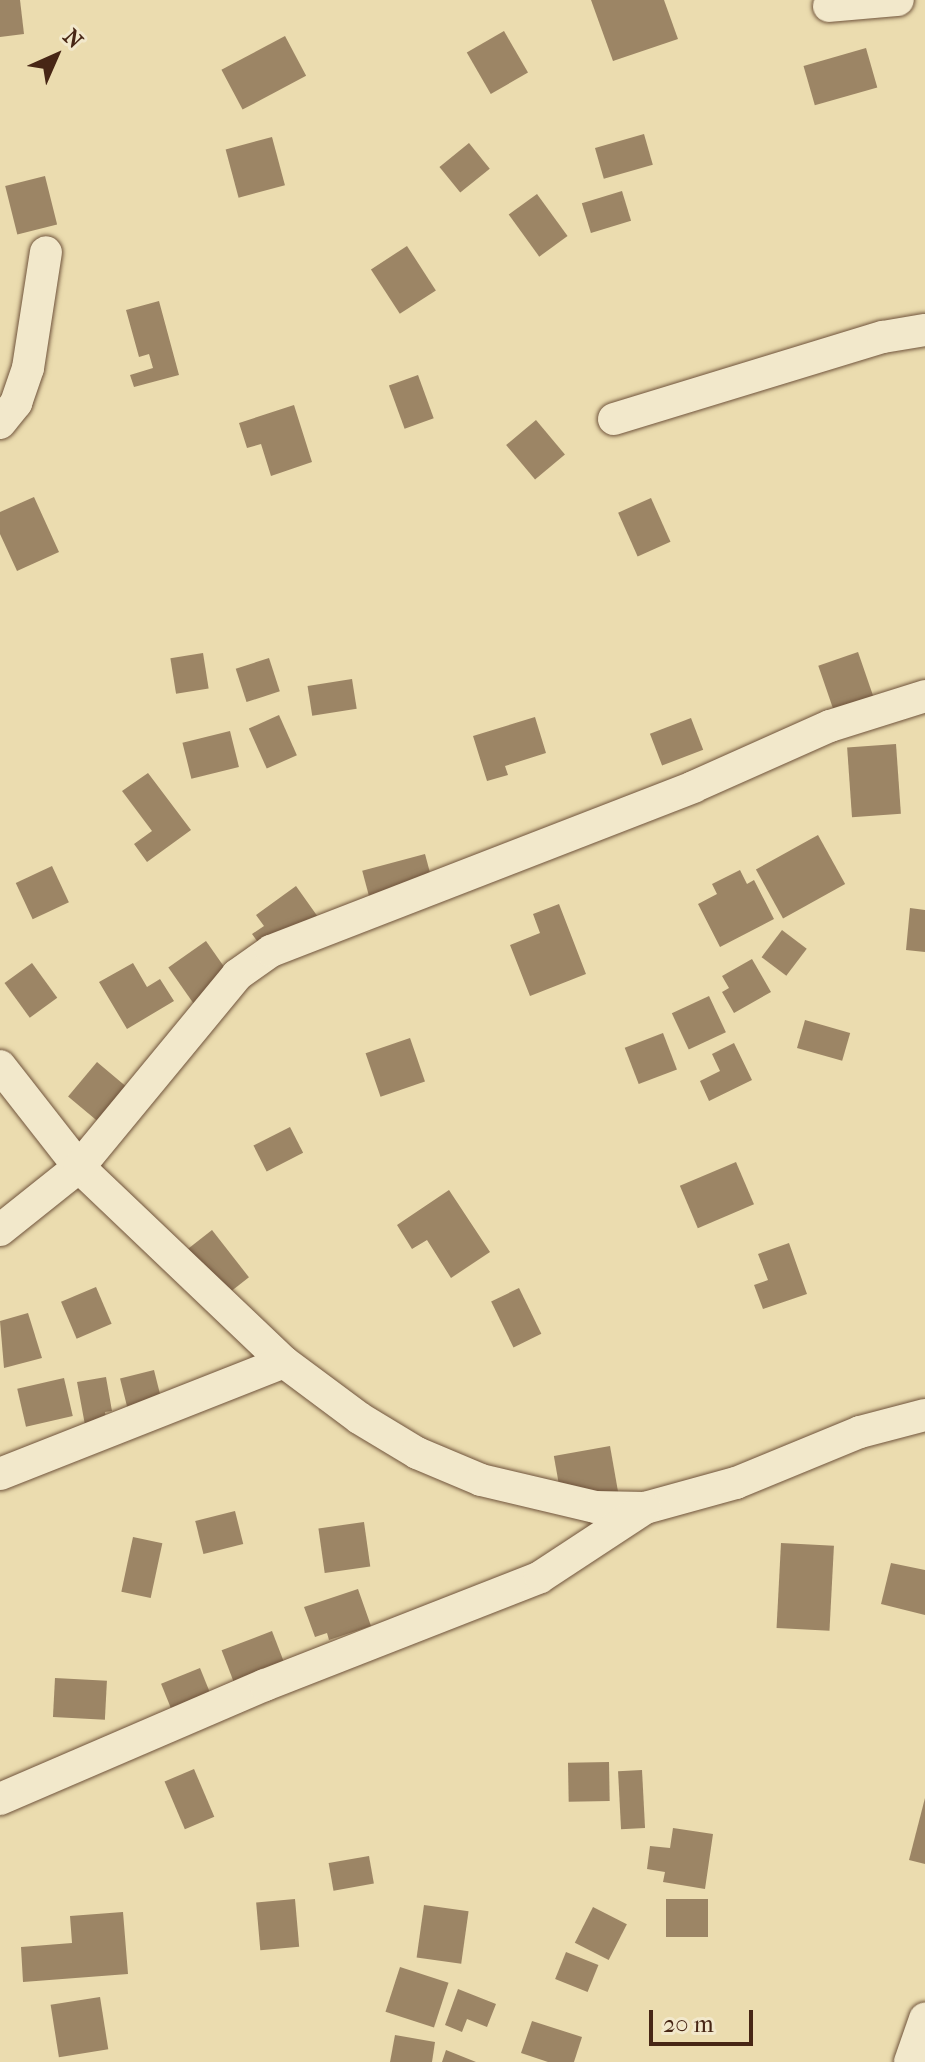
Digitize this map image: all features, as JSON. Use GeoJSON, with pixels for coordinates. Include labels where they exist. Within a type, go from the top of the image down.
{"type":"FeatureCollection","features":[{"type":"Feature","properties":{"kind":"street"},"geometry":{"type":"LineString","coordinates":[[829,6],[898,0]]}},
{"type":"Feature","properties":{"kind":"street"},"geometry":{"type":"LineString","coordinates":[[0,423],[16,403],[28,368],[46,252]]}},
{"type":"Feature","properties":{"kind":"street"},"geometry":{"type":"LineString","coordinates":[[614,419],[883,337],[925,330]]}},
{"type":"Feature","properties":{"kind":"street"},"geometry":{"type":"LineString","coordinates":[[0,1230],[79,1167],[237,975],[271,951],[693,787],[830,726],[925,696]]}},
{"type":"Feature","properties":{"kind":"street"},"geometry":{"type":"LineString","coordinates":[[0,1066],[79,1167],[284,1362],[359,1418],[417,1453],[481,1480],[595,1507],[645,1508],[736,1483],[860,1432],[925,1415]]}},
{"type":"Feature","properties":{"kind":"street"},"geometry":{"type":"LineString","coordinates":[[0,1474],[284,1362]]}},
{"type":"Feature","properties":{"kind":"street"},"geometry":{"type":"LineString","coordinates":[[0,1799],[265,1685],[540,1577],[645,1508]]}},
{"type":"Feature","properties":{"kind":"street"},"geometry":{"type":"LineString","coordinates":[[910,2062],[925,2019]]}},
{"type":"Feature","properties":{"kind":"building"},"geometry":{"type":"Polygon","coordinates":[[[0,0],[20,0],[24,34],[0,37],[0,0]]]}},
{"type":"Feature","properties":{"kind":"building"},"geometry":{"type":"Polygon","coordinates":[[[591,0],[664,0],[678,39],[613,61],[591,0]]]}},
{"type":"Feature","properties":{"kind":"building"},"geometry":{"type":"Polygon","coordinates":[[[504,31],[528,73],[491,94],[467,52],[504,31]]]}},
{"type":"Feature","properties":{"kind":"building"},"geometry":{"type":"Polygon","coordinates":[[[285,36],[306,76],[243,110],[221,70],[285,36]]]}},
{"type":"Feature","properties":{"kind":"building"},"geometry":{"type":"Polygon","coordinates":[[[866,48],[877,87],[815,105],[804,66],[866,48]]]}},
{"type":"Feature","properties":{"kind":"building"},"geometry":{"type":"Polygon","coordinates":[[[644,134],[653,165],[604,179],[595,148],[644,134]]]}},
{"type":"Feature","properties":{"kind":"building"},"geometry":{"type":"Polygon","coordinates":[[[272,137],[285,185],[239,198],[226,149],[272,137]]]}},
{"type":"Feature","properties":{"kind":"building"},"geometry":{"type":"Polygon","coordinates":[[[469,143],[490,169],[460,193],[439,167],[469,143]]]}},
{"type":"Feature","properties":{"kind":"building"},"geometry":{"type":"Polygon","coordinates":[[[45,176],[57,225],[17,234],[5,186],[45,176]]]}},
{"type":"Feature","properties":{"kind":"building"},"geometry":{"type":"Polygon","coordinates":[[[622,191],[631,221],[591,233],[582,203],[622,191]]]}},
{"type":"Feature","properties":{"kind":"building"},"geometry":{"type":"Polygon","coordinates":[[[537,194],[568,236],[539,257],[509,215],[537,194]]]}},
{"type":"Feature","properties":{"kind":"building"},"geometry":{"type":"Polygon","coordinates":[[[407,246],[436,290],[400,314],[371,269],[407,246]]]}},
{"type":"Feature","properties":{"kind":"building"},"geometry":{"type":"Polygon","coordinates":[[[159,301],[179,375],[134,387],[130,375],[153,368],[149,354],[139,357],[126,310],[159,301]]]}},
{"type":"Feature","properties":{"kind":"building"},"geometry":{"type":"Polygon","coordinates":[[[418,375],[434,418],[405,429],[389,386],[418,375]]]}},
{"type":"Feature","properties":{"kind":"building"},"geometry":{"type":"Polygon","coordinates":[[[294,405],[312,462],[271,476],[261,444],[247,448],[239,423],[294,405]]]}},
{"type":"Feature","properties":{"kind":"building"},"geometry":{"type":"Polygon","coordinates":[[[536,420],[565,454],[535,480],[506,445],[536,420]]]}},
{"type":"Feature","properties":{"kind":"building"},"geometry":{"type":"Polygon","coordinates":[[[34,497],[59,552],[17,571],[0,534],[0,512],[34,497]]]}},
{"type":"Feature","properties":{"kind":"building"},"geometry":{"type":"Polygon","coordinates":[[[651,498],[671,542],[638,556],[618,513],[651,498]]]}},
{"type":"Feature","properties":{"kind":"building"},"geometry":{"type":"Polygon","coordinates":[[[858,652],[876,703],[836,717],[818,666],[858,652]]]}},
{"type":"Feature","properties":{"kind":"building"},"geometry":{"type":"Polygon","coordinates":[[[203,653],[209,689],[176,694],[170,658],[203,653]]]}},
{"type":"Feature","properties":{"kind":"building"},"geometry":{"type":"Polygon","coordinates":[[[269,658],[280,691],[247,702],[236,669],[269,658]]]}},
{"type":"Feature","properties":{"kind":"building"},"geometry":{"type":"Polygon","coordinates":[[[352,679],[357,709],[312,716],[308,686],[352,679]]]}},
{"type":"Feature","properties":{"kind":"building"},"geometry":{"type":"Polygon","coordinates":[[[279,715],[297,755],[267,769],[249,728],[279,715]]]}},
{"type":"Feature","properties":{"kind":"building"},"geometry":{"type":"Polygon","coordinates":[[[535,717],[546,753],[505,766],[508,775],[487,781],[473,736],[535,717]]]}},
{"type":"Feature","properties":{"kind":"building"},"geometry":{"type":"Polygon","coordinates":[[[691,718],[703,750],[662,766],[650,734],[691,718]]]}},
{"type":"Feature","properties":{"kind":"building"},"geometry":{"type":"Polygon","coordinates":[[[230,731],[239,767],[191,779],[182,743],[230,731]]]}},
{"type":"Feature","properties":{"kind":"building"},"geometry":{"type":"Polygon","coordinates":[[[896,744],[901,814],[852,817],[847,747],[896,744]]]}},
{"type":"Feature","properties":{"kind":"building"},"geometry":{"type":"Polygon","coordinates":[[[148,773],[191,830],[147,862],[134,844],[152,831],[122,791],[148,773]]]}},
{"type":"Feature","properties":{"kind":"building"},"geometry":{"type":"Polygon","coordinates":[[[818,835],[845,884],[783,918],[756,869],[818,835]]]}},
{"type":"Feature","properties":{"kind":"building"},"geometry":{"type":"Polygon","coordinates":[[[425,854],[436,896],[373,912],[362,871],[425,854]]]}},
{"type":"Feature","properties":{"kind":"building"},"geometry":{"type":"Polygon","coordinates":[[[52,866],[69,902],[33,919],[16,883],[52,866]]]}},
{"type":"Feature","properties":{"kind":"building"},"geometry":{"type":"Polygon","coordinates":[[[740,870],[747,884],[754,880],[774,919],[720,947],[698,904],[717,894],[712,884],[740,870]]]}},
{"type":"Feature","properties":{"kind":"building"},"geometry":{"type":"Polygon","coordinates":[[[296,886],[318,917],[267,955],[252,934],[264,926],[256,915],[296,886]]]}},
{"type":"Feature","properties":{"kind":"building"},"geometry":{"type":"Polygon","coordinates":[[[559,904],[586,974],[530,996],[510,945],[540,933],[533,914],[559,904]]]}},
{"type":"Feature","properties":{"kind":"building"},"geometry":{"type":"Polygon","coordinates":[[[910,908],[925,910],[925,952],[906,950],[910,908]]]}},
{"type":"Feature","properties":{"kind":"building"},"geometry":{"type":"Polygon","coordinates":[[[782,930],[807,949],[786,976],[762,957],[782,930]]]}},
{"type":"Feature","properties":{"kind":"building"},"geometry":{"type":"Polygon","coordinates":[[[206,941],[231,977],[194,1003],[168,967],[206,941]]]}},
{"type":"Feature","properties":{"kind":"building"},"geometry":{"type":"Polygon","coordinates":[[[752,959],[771,992],[734,1013],[722,992],[729,988],[722,976],[752,959]]]}},
{"type":"Feature","properties":{"kind":"building"},"geometry":{"type":"Polygon","coordinates":[[[32,963],[57,998],[30,1018],[4,983],[32,963]]]}},
{"type":"Feature","properties":{"kind":"building"},"geometry":{"type":"Polygon","coordinates":[[[133,963],[147,987],[160,979],[174,1001],[127,1029],[99,982],[133,963]]]}},
{"type":"Feature","properties":{"kind":"building"},"geometry":{"type":"Polygon","coordinates":[[[709,996],[726,1032],[689,1050],[672,1013],[709,996]]]}},
{"type":"Feature","properties":{"kind":"building"},"geometry":{"type":"Polygon","coordinates":[[[805,1020],[850,1033],[842,1061],[797,1048],[805,1020]]]}},
{"type":"Feature","properties":{"kind":"building"},"geometry":{"type":"Polygon","coordinates":[[[663,1033],[677,1069],[639,1084],[625,1048],[663,1033]]]}},
{"type":"Feature","properties":{"kind":"building"},"geometry":{"type":"Polygon","coordinates":[[[410,1038],[425,1081],[381,1097],[366,1053],[410,1038]]]}},
{"type":"Feature","properties":{"kind":"building"},"geometry":{"type":"Polygon","coordinates":[[[734,1043],[752,1080],[709,1101],[700,1081],[720,1071],[712,1054],[734,1043]]]}},
{"type":"Feature","properties":{"kind":"building"},"geometry":{"type":"Polygon","coordinates":[[[97,1062],[130,1090],[101,1124],[68,1096],[97,1062]]]}},
{"type":"Feature","properties":{"kind":"building"},"geometry":{"type":"Polygon","coordinates":[[[290,1127],[303,1153],[267,1171],[253,1146],[290,1127]]]}},
{"type":"Feature","properties":{"kind":"building"},"geometry":{"type":"Polygon","coordinates":[[[736,1162],[754,1204],[698,1228],[680,1186],[736,1162]]]}},
{"type":"Feature","properties":{"kind":"building"},"geometry":{"type":"Polygon","coordinates":[[[449,1190],[490,1252],[451,1278],[427,1240],[412,1249],[397,1225],[449,1190]]]}},
{"type":"Feature","properties":{"kind":"building"},"geometry":{"type":"Polygon","coordinates":[[[212,1230],[249,1277],[219,1301],[182,1253],[212,1230]]]}},
{"type":"Feature","properties":{"kind":"building"},"geometry":{"type":"Polygon","coordinates":[[[789,1243],[807,1294],[763,1309],[754,1285],[768,1280],[758,1254],[789,1243]]]}},
{"type":"Feature","properties":{"kind":"building"},"geometry":{"type":"Polygon","coordinates":[[[96,1287],[112,1324],[77,1339],[61,1302],[96,1287]]]}},
{"type":"Feature","properties":{"kind":"building"},"geometry":{"type":"Polygon","coordinates":[[[519,1288],[541,1334],[513,1347],[491,1302],[519,1288]]]}},
{"type":"Feature","properties":{"kind":"building"},"geometry":{"type":"Polygon","coordinates":[[[28,1313],[42,1358],[4,1368],[0,1321],[28,1313]]]}},
{"type":"Feature","properties":{"kind":"building"},"geometry":{"type":"Polygon","coordinates":[[[154,1370],[163,1407],[129,1415],[120,1378],[154,1370]]]}},
{"type":"Feature","properties":{"kind":"building"},"geometry":{"type":"Polygon","coordinates":[[[106,1377],[112,1411],[105,1412],[106,1421],[85,1425],[77,1382],[106,1377]]]}},
{"type":"Feature","properties":{"kind":"building"},"geometry":{"type":"Polygon","coordinates":[[[64,1378],[73,1416],[26,1427],[17,1389],[64,1378]]]}},
{"type":"Feature","properties":{"kind":"building"},"geometry":{"type":"Polygon","coordinates":[[[610,1446],[620,1501],[564,1511],[554,1456],[610,1446]]]}},
{"type":"Feature","properties":{"kind":"building"},"geometry":{"type":"Polygon","coordinates":[[[235,1511],[243,1544],[203,1554],[195,1521],[235,1511]]]}},
{"type":"Feature","properties":{"kind":"building"},"geometry":{"type":"Polygon","coordinates":[[[364,1522],[370,1567],[325,1573],[318,1528],[364,1522]]]}},
{"type":"Feature","properties":{"kind":"building"},"geometry":{"type":"Polygon","coordinates":[[[133,1537],[162,1543],[151,1598],[121,1592],[133,1537]]]}},
{"type":"Feature","properties":{"kind":"building"},"geometry":{"type":"Polygon","coordinates":[[[781,1543],[834,1546],[829,1631],[777,1628],[781,1543]]]}},
{"type":"Feature","properties":{"kind":"building"},"geometry":{"type":"Polygon","coordinates":[[[891,1563],[925,1570],[925,1615],[881,1604],[891,1563]]]}},
{"type":"Feature","properties":{"kind":"building"},"geometry":{"type":"Polygon","coordinates":[[[358,1589],[371,1626],[329,1640],[327,1633],[315,1637],[304,1607],[358,1589]]]}},
{"type":"Feature","properties":{"kind":"building"},"geometry":{"type":"Polygon","coordinates":[[[272,1631],[286,1668],[236,1688],[222,1650],[272,1631]]]}},
{"type":"Feature","properties":{"kind":"building"},"geometry":{"type":"Polygon","coordinates":[[[200,1668],[213,1700],[174,1716],[161,1684],[200,1668]]]}},
{"type":"Feature","properties":{"kind":"building"},"geometry":{"type":"Polygon","coordinates":[[[55,1678],[107,1681],[105,1720],[53,1717],[55,1678]]]}},
{"type":"Feature","properties":{"kind":"building"},"geometry":{"type":"Polygon","coordinates":[[[609,1762],[610,1801],[569,1802],[568,1763],[609,1762]]]}},
{"type":"Feature","properties":{"kind":"building"},"geometry":{"type":"Polygon","coordinates":[[[194,1769],[214,1817],[185,1829],[165,1782],[194,1769]]]}},
{"type":"Feature","properties":{"kind":"building"},"geometry":{"type":"Polygon","coordinates":[[[642,1770],[645,1828],[621,1829],[618,1771],[642,1770]]]}},
{"type":"Feature","properties":{"kind":"building"},"geometry":{"type":"Polygon","coordinates":[[[925,1798],[925,1864],[909,1860],[925,1798]]]}},
{"type":"Feature","properties":{"kind":"building"},"geometry":{"type":"Polygon","coordinates":[[[673,1828],[713,1834],[705,1889],[663,1882],[665,1872],[647,1869],[650,1846],[670,1848],[673,1828]]]}},
{"type":"Feature","properties":{"kind":"building"},"geometry":{"type":"Polygon","coordinates":[[[369,1856],[374,1884],[333,1891],[329,1863],[369,1856]]]}},
{"type":"Feature","properties":{"kind":"building"},"geometry":{"type":"Polygon","coordinates":[[[295,1899],[299,1947],[260,1950],[256,1902],[295,1899]]]}},
{"type":"Feature","properties":{"kind":"building"},"geometry":{"type":"Polygon","coordinates":[[[666,1899],[708,1899],[708,1937],[666,1937],[666,1899]]]}},
{"type":"Feature","properties":{"kind":"building"},"geometry":{"type":"Polygon","coordinates":[[[424,1905],[469,1911],[461,1964],[417,1957],[424,1905]]]}},
{"type":"Feature","properties":{"kind":"building"},"geometry":{"type":"Polygon","coordinates":[[[593,1907],[627,1924],[609,1960],[575,1943],[593,1907]]]}},
{"type":"Feature","properties":{"kind":"building"},"geometry":{"type":"Polygon","coordinates":[[[123,1912],[128,1974],[23,1982],[21,1947],[72,1943],[70,1916],[123,1912]]]}},
{"type":"Feature","properties":{"kind":"building"},"geometry":{"type":"Polygon","coordinates":[[[566,1952],[598,1965],[588,1992],[555,1979],[566,1952]]]}},
{"type":"Feature","properties":{"kind":"building"},"geometry":{"type":"Polygon","coordinates":[[[400,1967],[449,1983],[434,2027],[385,2012],[400,1967]]]}},
{"type":"Feature","properties":{"kind":"building"},"geometry":{"type":"Polygon","coordinates":[[[458,1989],[496,2004],[487,2027],[467,2019],[462,2032],[445,2025],[458,1989]]]}},
{"type":"Feature","properties":{"kind":"building"},"geometry":{"type":"Polygon","coordinates":[[[100,1997],[108,2049],[59,2057],[51,2005],[100,1997]]]}},
{"type":"Feature","properties":{"kind":"building"},"geometry":{"type":"Polygon","coordinates":[[[532,2021],[582,2037],[574,2062],[548,2062],[521,2053],[532,2021]]]}},
{"type":"Feature","properties":{"kind":"building"},"geometry":{"type":"Polygon","coordinates":[[[395,2035],[435,2042],[432,2062],[390,2062],[395,2035]]]}},
{"type":"Feature","properties":{"kind":"building"},"geometry":{"type":"Polygon","coordinates":[[[446,2050],[476,2062],[442,2062],[446,2050]]]}}]}
